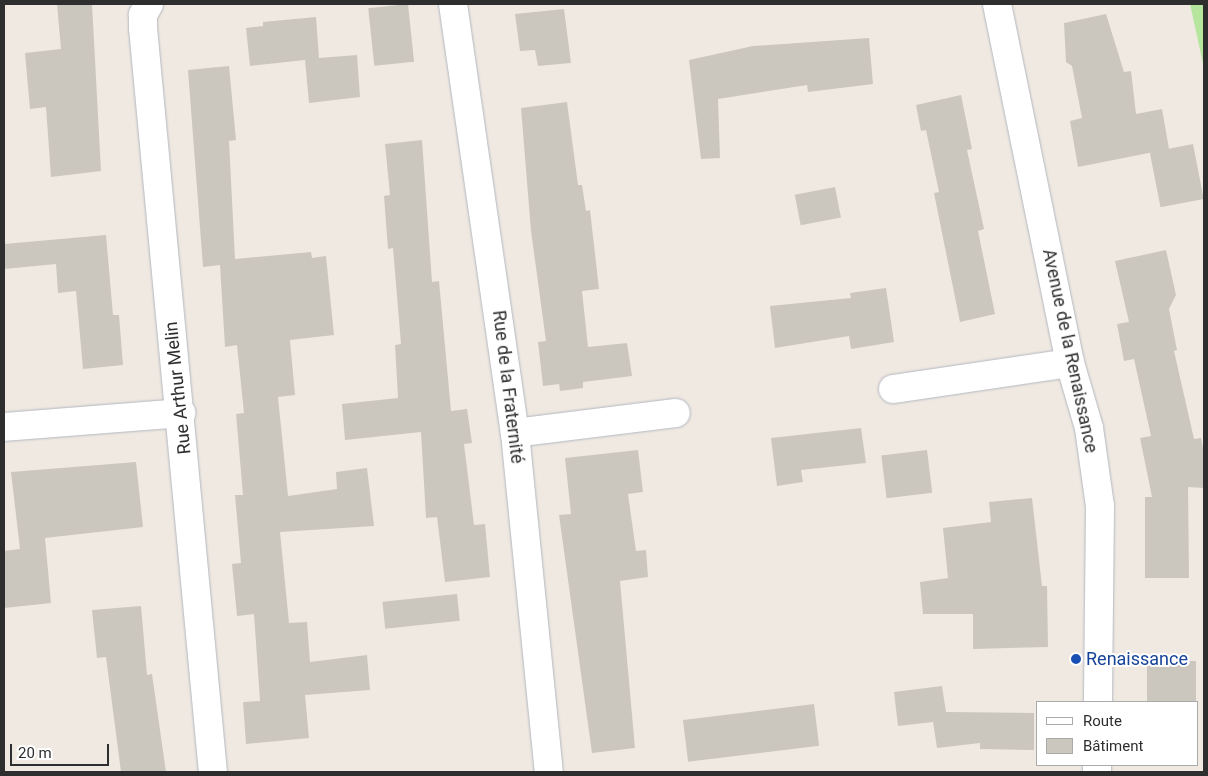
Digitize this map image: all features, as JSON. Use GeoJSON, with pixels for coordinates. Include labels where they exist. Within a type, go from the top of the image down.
{"type":"FeatureCollection","features":[{"type":"Feature","properties":{"kind":"street","name":"Rue de la Fraternité"},"geometry":{"type":"LineString","coordinates":[[453,4],[515,433],[549,772]]}},
{"type":"Feature","properties":{"kind":"street","name":"Avenue de la Renaissance"},"geometry":{"type":"LineString","coordinates":[[997,4],[1070,363],[1089,428],[1100,506],[1098,701]]}},
{"type":"Feature","properties":{"kind":"street","name":"Rue Arthur Melin"},"geometry":{"type":"LineString","coordinates":[[148,5],[143,28],[181,414],[213,772]]}},
{"type":"Feature","properties":{"kind":"street"},"geometry":{"type":"LineString","coordinates":[[893,389],[1070,363]]}},
{"type":"Feature","properties":{"kind":"street"},"geometry":{"type":"LineString","coordinates":[[515,433],[676,413]]}},
{"type":"Feature","properties":{"kind":"street"},"geometry":{"type":"LineString","coordinates":[[4,427],[181,414]]}},
{"type":"Feature","properties":{"kind":"green space"},"geometry":{"type":"Polygon","coordinates":[[[1190,4],[1204,4],[1204,68],[1190,4]]]}},
{"type":"Feature","properties":{"kind":"building"},"geometry":{"type":"Polygon","coordinates":[[[57,4],[92,4],[101,171],[51,177],[46,107],[30,109],[25,53],[61,49],[57,4]]]}},
{"type":"Feature","properties":{"kind":"building"},"geometry":{"type":"Polygon","coordinates":[[[408,4],[414,62],[374,66],[368,8],[408,4]]]}},
{"type":"Feature","properties":{"kind":"building"},"geometry":{"type":"Polygon","coordinates":[[[564,9],[571,63],[538,66],[535,50],[520,51],[515,14],[564,9]]]}},
{"type":"Feature","properties":{"kind":"building"},"geometry":{"type":"Polygon","coordinates":[[[1106,14],[1124,72],[1131,71],[1136,114],[1162,109],[1169,149],[1078,167],[1070,121],[1082,118],[1072,66],[1066,62],[1064,23],[1106,14]]]}},
{"type":"Feature","properties":{"kind":"building"},"geometry":{"type":"Polygon","coordinates":[[[316,17],[319,58],[357,55],[360,97],[309,103],[305,60],[250,66],[246,28],[263,26],[263,22],[316,17]]]}},
{"type":"Feature","properties":{"kind":"building"},"geometry":{"type":"Polygon","coordinates":[[[869,38],[873,84],[808,92],[807,85],[718,99],[720,158],[701,159],[689,60],[753,46],[869,38]]]}},
{"type":"Feature","properties":{"kind":"building"},"geometry":{"type":"Polygon","coordinates":[[[229,66],[236,140],[229,141],[235,259],[311,252],[312,258],[326,256],[334,335],[290,340],[295,395],[278,397],[288,496],[337,489],[336,472],[367,468],[374,526],[280,532],[289,623],[307,622],[310,662],[367,655],[370,690],[305,695],[309,738],[246,744],[243,702],[260,701],[254,614],[237,616],[232,564],[241,563],[235,495],[243,495],[236,414],[244,413],[237,345],[225,347],[220,265],[203,267],[188,70],[229,66]]]}},
{"type":"Feature","properties":{"kind":"building"},"geometry":{"type":"Polygon","coordinates":[[[961,95],[972,149],[967,150],[984,229],[978,231],[995,314],[960,322],[934,193],[939,192],[926,130],[921,131],[916,105],[961,95]]]}},
{"type":"Feature","properties":{"kind":"building"},"geometry":{"type":"Polygon","coordinates":[[[567,102],[578,185],[582,185],[586,211],[590,210],[599,289],[582,291],[588,347],[627,343],[632,376],[583,382],[583,388],[560,391],[559,384],[543,386],[538,342],[546,341],[531,231],[521,108],[567,102]]]}},
{"type":"Feature","properties":{"kind":"building"},"geometry":{"type":"Polygon","coordinates":[[[422,140],[432,282],[439,281],[451,411],[467,409],[472,443],[464,444],[474,525],[485,524],[490,577],[445,582],[437,517],[426,518],[421,432],[345,440],[342,404],[398,398],[395,345],[401,344],[393,248],[388,249],[384,196],[390,195],[385,144],[422,140]]]}},
{"type":"Feature","properties":{"kind":"building"},"geometry":{"type":"Polygon","coordinates":[[[1193,144],[1204,199],[1160,207],[1150,152],[1193,144]]]}},
{"type":"Feature","properties":{"kind":"building"},"geometry":{"type":"Polygon","coordinates":[[[835,187],[841,217],[801,225],[795,195],[835,187]]]}},
{"type":"Feature","properties":{"kind":"building"},"geometry":{"type":"Polygon","coordinates":[[[106,235],[113,315],[119,315],[123,365],[83,369],[76,291],[58,293],[56,264],[4,269],[4,244],[106,235]]]}},
{"type":"Feature","properties":{"kind":"building"},"geometry":{"type":"Polygon","coordinates":[[[1166,250],[1176,295],[1169,309],[1177,350],[1174,351],[1194,439],[1201,438],[1204,453],[1204,488],[1188,487],[1189,578],[1145,578],[1145,497],[1152,497],[1140,438],[1151,436],[1134,359],[1124,361],[1117,324],[1129,322],[1115,261],[1166,250]]]}},
{"type":"Feature","properties":{"kind":"building"},"geometry":{"type":"Polygon","coordinates":[[[886,288],[894,342],[851,349],[849,336],[775,348],[770,306],[851,298],[850,293],[886,288]]]}},
{"type":"Feature","properties":{"kind":"building"},"geometry":{"type":"Polygon","coordinates":[[[861,428],[866,463],[801,470],[803,482],[777,486],[771,438],[861,428]]]}},
{"type":"Feature","properties":{"kind":"building"},"geometry":{"type":"Polygon","coordinates":[[[638,450],[643,492],[628,494],[636,551],[646,550],[648,577],[620,581],[635,748],[592,753],[559,515],[571,514],[565,458],[638,450]]]}},
{"type":"Feature","properties":{"kind":"building"},"geometry":{"type":"Polygon","coordinates":[[[927,450],[932,493],[887,498],[881,456],[927,450]]]}},
{"type":"Feature","properties":{"kind":"building"},"geometry":{"type":"Polygon","coordinates":[[[136,462],[143,527],[45,538],[51,603],[4,608],[4,551],[20,549],[11,472],[136,462]]]}},
{"type":"Feature","properties":{"kind":"building"},"geometry":{"type":"Polygon","coordinates":[[[1032,498],[1042,586],[1047,586],[1048,647],[973,649],[973,614],[923,614],[920,582],[948,578],[943,528],[991,522],[989,502],[1032,498]]]}},
{"type":"Feature","properties":{"kind":"building"},"geometry":{"type":"Polygon","coordinates":[[[457,594],[460,621],[385,629],[382,602],[457,594]]]}},
{"type":"Feature","properties":{"kind":"building"},"geometry":{"type":"Polygon","coordinates":[[[141,606],[147,675],[152,674],[166,772],[121,772],[106,657],[97,658],[92,610],[141,606]]]}},
{"type":"Feature","properties":{"kind":"building"},"geometry":{"type":"Polygon","coordinates":[[[1147,661],[1196,661],[1196,701],[1147,701],[1147,661]]]}},
{"type":"Feature","properties":{"kind":"building"},"geometry":{"type":"Polygon","coordinates":[[[942,686],[946,712],[1034,713],[1034,750],[980,749],[980,743],[937,748],[933,722],[898,726],[894,692],[942,686]]]}},
{"type":"Feature","properties":{"kind":"building"},"geometry":{"type":"Polygon","coordinates":[[[814,704],[819,746],[688,762],[683,720],[814,704]]]}},
{"type":"Feature","properties":{"kind":"place","name":"Renaissance"},"geometry":{"type":"Point","coordinates":[1076,659]}}]}
